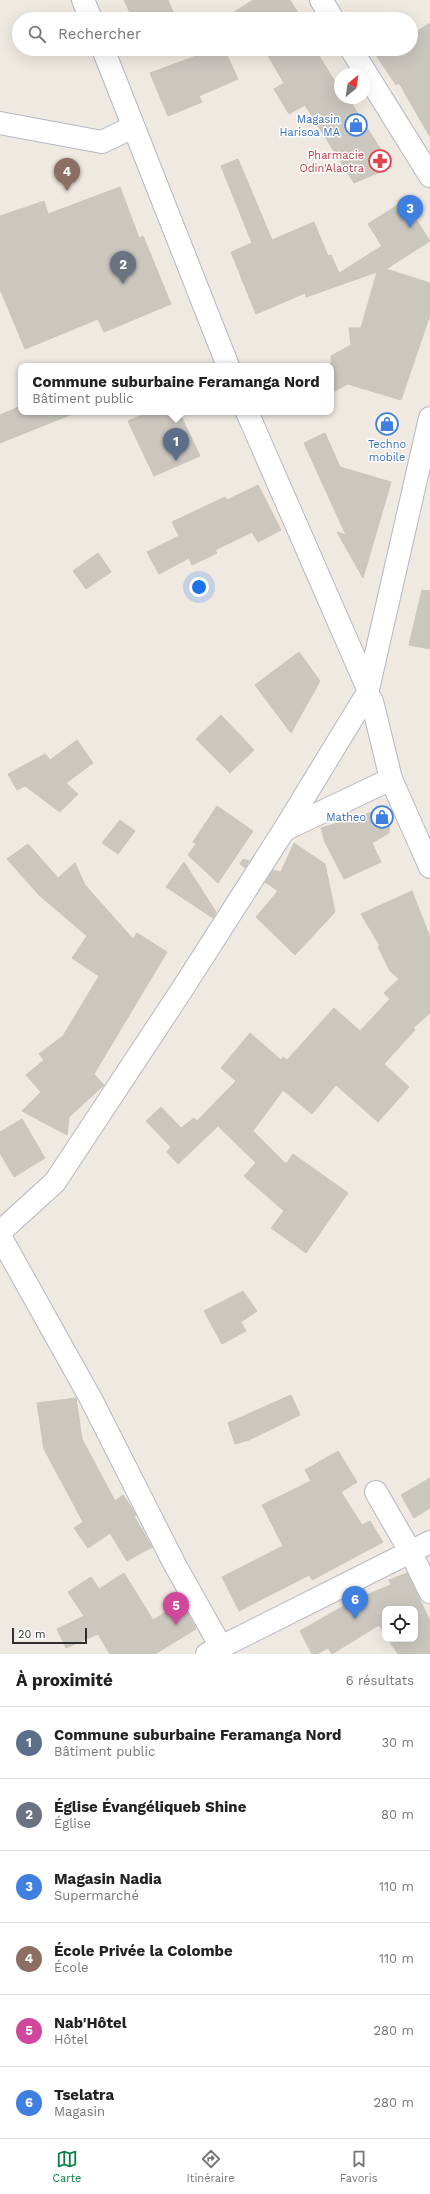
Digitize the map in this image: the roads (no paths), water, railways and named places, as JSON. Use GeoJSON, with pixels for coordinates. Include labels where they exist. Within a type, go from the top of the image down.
{"type":"FeatureCollection","features":[{"type":"Feature","properties":{"kind":"street"},"geometry":{"type":"LineString","coordinates":[[83,0],[88,12]]}},
{"type":"Feature","properties":{"kind":"street"},"geometry":{"type":"LineString","coordinates":[[321,0],[329,12]]}},
{"type":"Feature","properties":{"kind":"street"},"geometry":{"type":"LineString","coordinates":[[105,56],[227,363]]}},
{"type":"Feature","properties":{"kind":"street"},"geometry":{"type":"LineString","coordinates":[[355,56],[430,176]]}},
{"type":"Feature","properties":{"kind":"street"},"geometry":{"type":"LineString","coordinates":[[0,124],[102,142],[133,127]]}},
{"type":"Feature","properties":{"kind":"street"},"geometry":{"type":"LineString","coordinates":[[248,415],[368,697],[391,779],[430,867]]}},
{"type":"Feature","properties":{"kind":"street"},"geometry":{"type":"LineString","coordinates":[[0,1232],[55,1182],[110,1100],[368,697],[430,418]]}},
{"type":"Feature","properties":{"kind":"street"},"geometry":{"type":"LineString","coordinates":[[284,830],[391,779]]}},
{"type":"Feature","properties":{"kind":"street"},"geometry":{"type":"LineString","coordinates":[[0,1236],[91,1398],[216,1652],[430,1542]]}},
{"type":"Feature","properties":{"kind":"street"},"geometry":{"type":"LineString","coordinates":[[376,1492],[411,1553],[430,1592]]}},
{"type":"Feature","properties":{"kind":"place","name":"Magasin Harisoa MA"},"geometry":{"type":"Point","coordinates":[356,125]}},
{"type":"Feature","properties":{"kind":"place","name":"Pharmacie Odin'Alaotra"},"geometry":{"type":"Point","coordinates":[380,161]}},
{"type":"Feature","properties":{"kind":"place","name":"École Privée la Colombe"},"geometry":{"type":"Point","coordinates":[67,191]}},
{"type":"Feature","properties":{"kind":"place","name":"Magasin Nadia"},"geometry":{"type":"Point","coordinates":[410,228]}},
{"type":"Feature","properties":{"kind":"place","name":"Église Évangéliqueb Shine"},"geometry":{"type":"Point","coordinates":[123,284]}},
{"type":"Feature","properties":{"kind":"place","name":"Techno mobile"},"geometry":{"type":"Point","coordinates":[387,424]}},
{"type":"Feature","properties":{"kind":"place","name":"Commune suburbaine Feramanga Nord"},"geometry":{"type":"Point","coordinates":[176,461]}},
{"type":"Feature","properties":{"kind":"place","name":"Matheo"},"geometry":{"type":"Point","coordinates":[382,817]}},
{"type":"Feature","properties":{"kind":"place","name":"Tselatra"},"geometry":{"type":"Point","coordinates":[355,1619]}},
{"type":"Feature","properties":{"kind":"place","name":"Nab'Hôtel"},"geometry":{"type":"Point","coordinates":[176,1625]}}]}
